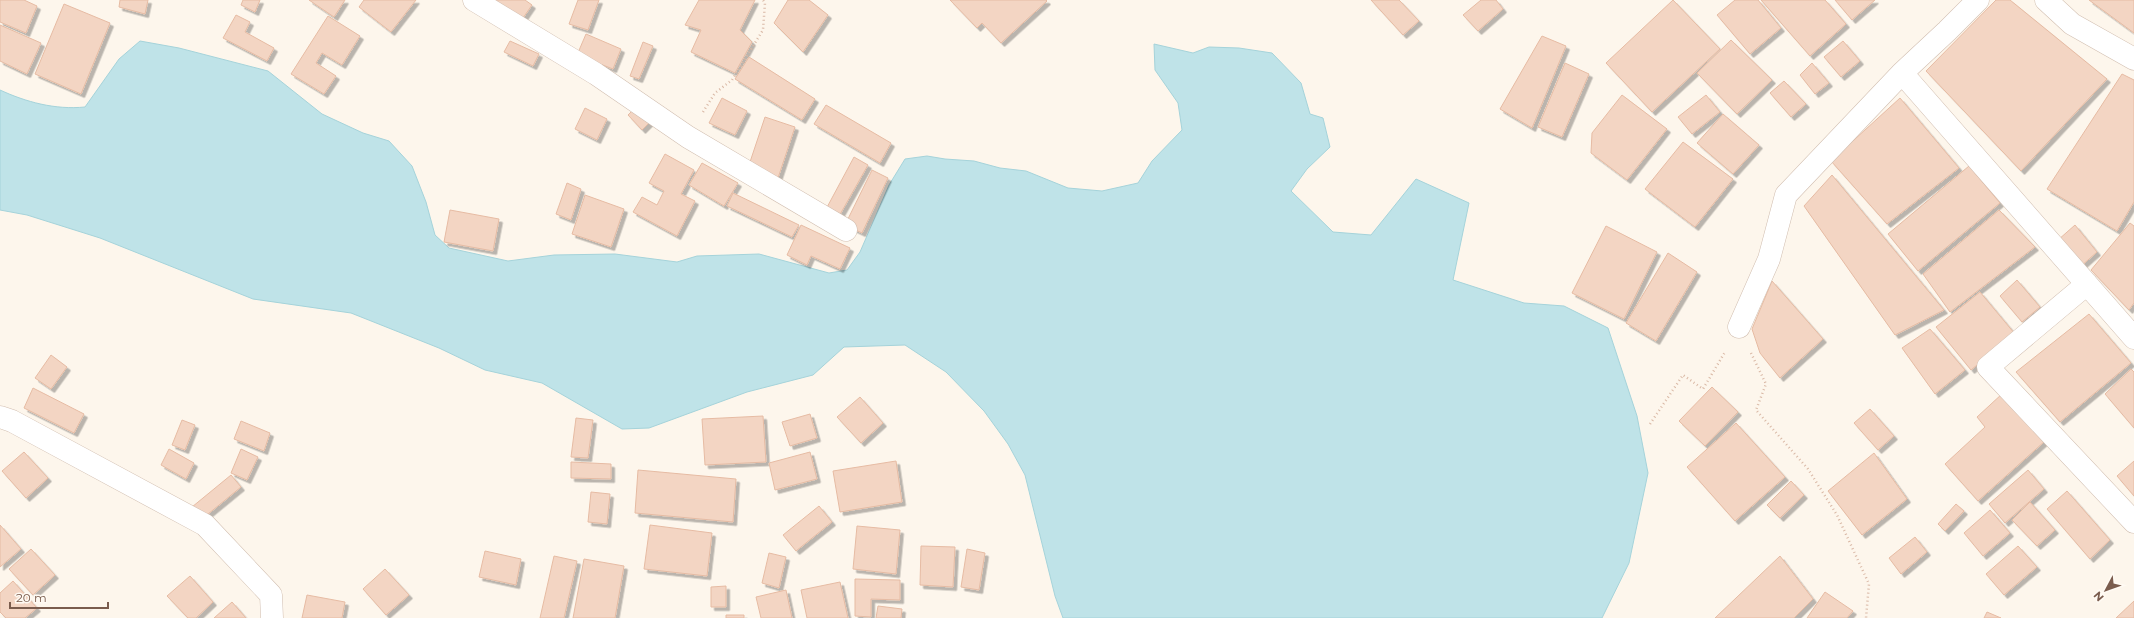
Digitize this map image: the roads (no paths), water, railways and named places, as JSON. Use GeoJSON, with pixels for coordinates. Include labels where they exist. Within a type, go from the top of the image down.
{"type":"FeatureCollection","features":[{"type":"Feature","properties":{"kind":"street"},"geometry":{"type":"LineString","coordinates":[[474,0],[596,74],[688,137],[846,230]]}},
{"type":"Feature","properties":{"kind":"street"},"geometry":{"type":"LineString","coordinates":[[1740,327],[1768,259],[1786,195],[1902,73],[1948,31],[1978,0]]}},
{"type":"Feature","properties":{"kind":"street"},"geometry":{"type":"LineString","coordinates":[[2046,0],[2072,24],[2134,59]]}},
{"type":"Feature","properties":{"kind":"street"},"geometry":{"type":"LineString","coordinates":[[1902,73],[2134,338]]}},
{"type":"Feature","properties":{"kind":"street"},"geometry":{"type":"LineString","coordinates":[[2087,284],[1988,367],[2134,522]]}},
{"type":"Feature","properties":{"kind":"street"},"geometry":{"type":"LineString","coordinates":[[0,417],[12,421],[205,525],[271,595],[272,618]]}},
{"type":"Feature","properties":{"kind":"water"},"geometry":{"type":"Polygon","coordinates":[[[140,41],[179,48],[268,71],[322,114],[363,133],[389,141],[412,166],[426,202],[435,235],[449,248],[508,261],[554,255],[615,254],[677,262],[697,256],[759,254],[829,273],[847,270],[860,252],[889,185],[905,159],[927,156],[974,161],[1000,168],[1026,171],[1068,188],[1102,191],[1138,183],[1152,161],[1182,130],[1178,103],[1155,70],[1154,44],[1193,53],[1209,47],[1239,48],[1272,53],[1301,83],[1310,114],[1323,118],[1330,147],[1307,169],[1291,191],[1333,232],[1371,235],[1416,179],[1469,203],[1453,280],[1524,303],[1564,306],[1608,328],[1637,416],[1648,473],[1629,563],[1602,618],[1063,618],[1055,596],[1025,475],[1008,444],[984,411],[946,372],[905,345],[844,347],[813,375],[747,392],[649,428],[622,429],[542,383],[485,370],[439,348],[351,313],[253,299],[100,238],[27,215],[0,210],[0,90],[41,104],[74,108],[85,107],[119,59],[140,41]]]}}]}
